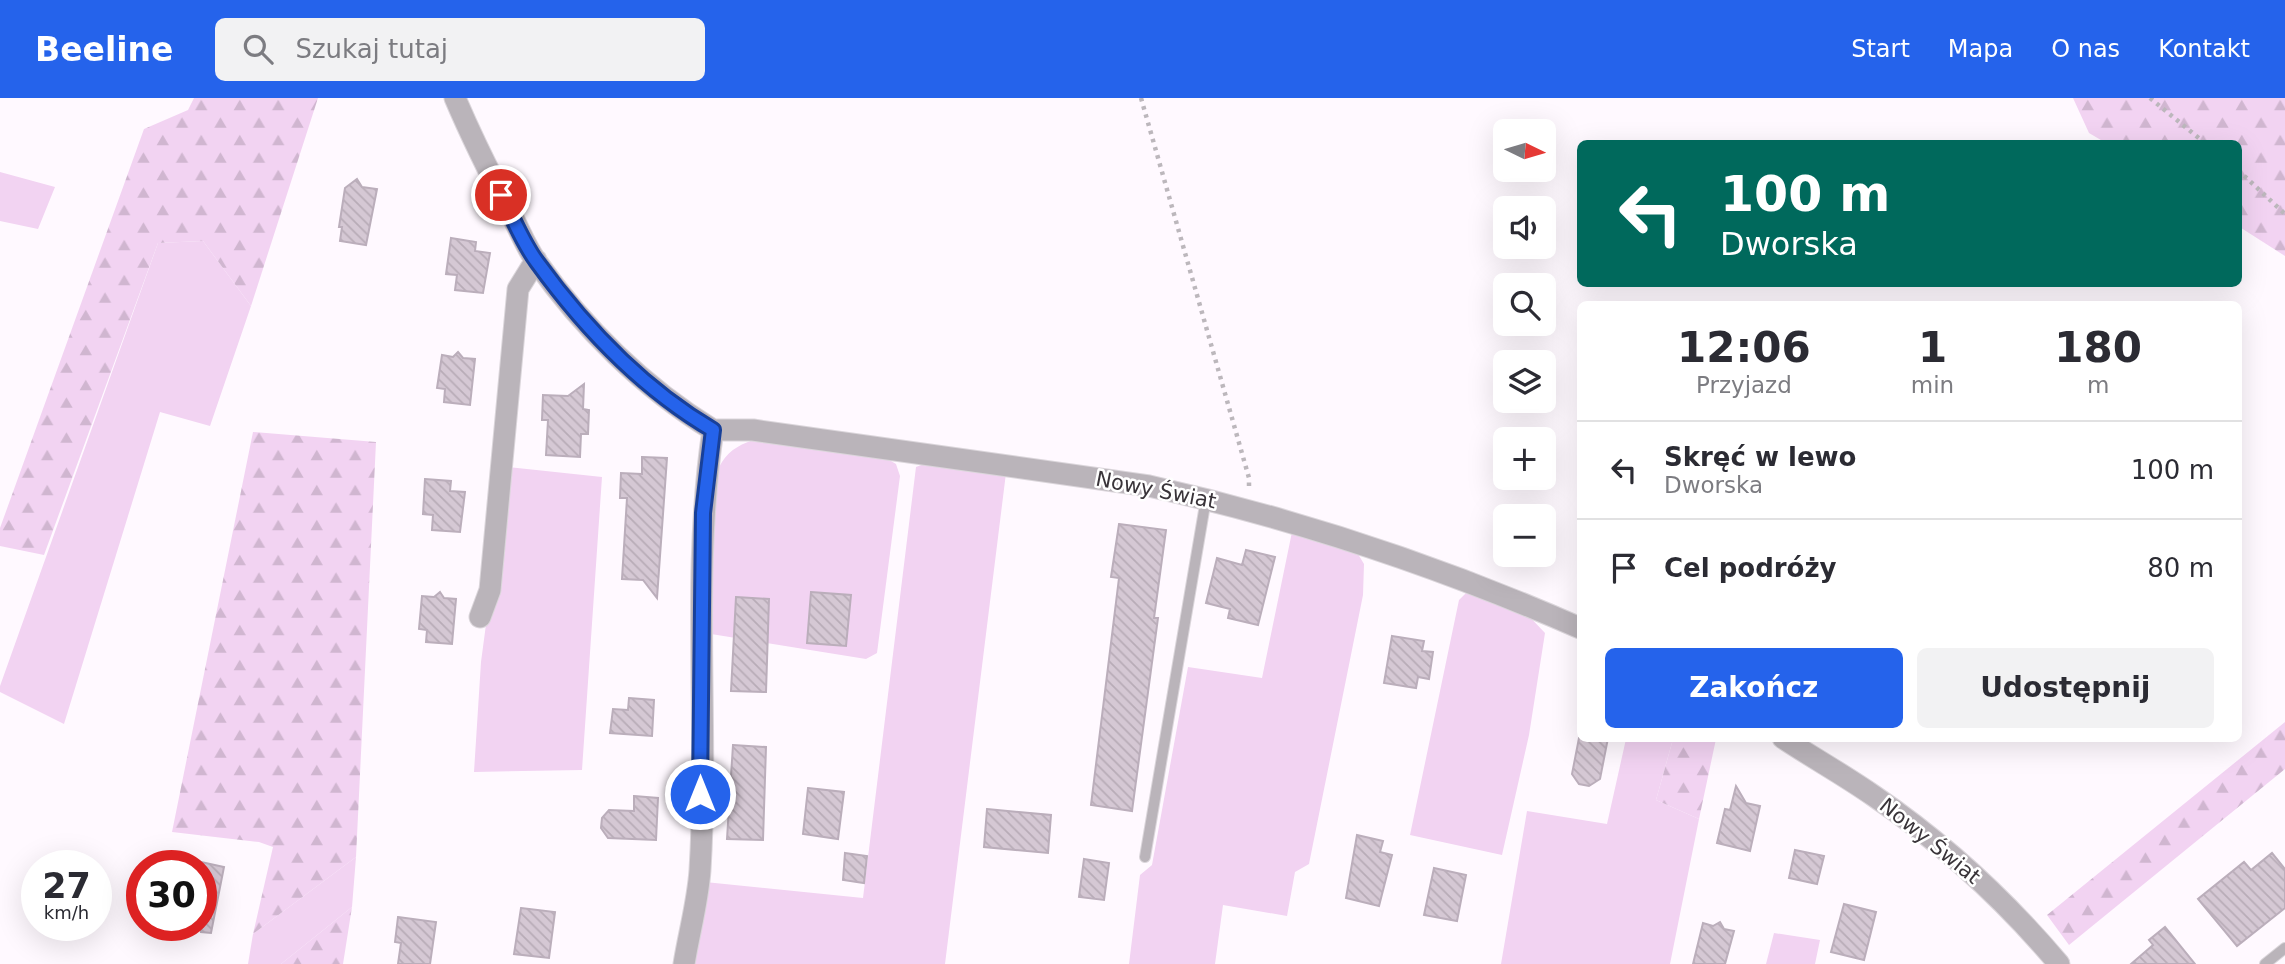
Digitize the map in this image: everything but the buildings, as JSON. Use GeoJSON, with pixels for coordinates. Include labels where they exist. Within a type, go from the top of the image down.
{"type":"FeatureCollection","features":[{"type":"Feature","properties":{"kind":"street"},"geometry":{"type":"LineString","coordinates":[[455,98],[479,152],[536,260],[600,339],[639,377],[685,414],[713,430],[704,488],[700,872],[684,964]]}},
{"type":"Feature","properties":{"kind":"street"},"geometry":{"type":"LineString","coordinates":[[480,617],[489,590],[518,289],[536,260]]}},
{"type":"Feature","properties":{"kind":"street","name":"Nowy Świat"},"geometry":{"type":"LineString","coordinates":[[713,430],[753,430],[1149,486],[1248,509],[1380,550],[1577,627]]}},
{"type":"Feature","properties":{"kind":"street","name":"Nowy Świat"},"geometry":{"type":"LineString","coordinates":[[1789,742],[1874,796],[1926,835],[2023,921],[2059,964]]}},
{"type":"Feature","properties":{"kind":"lane"},"geometry":{"type":"LineString","coordinates":[[1145,857],[1206,499]]}},
{"type":"Feature","properties":{"kind":"lane"},"geometry":{"type":"LineString","coordinates":[[2265,964],[2285,948]]}},
{"type":"Feature","properties":{"kind":"path"},"geometry":{"type":"LineString","coordinates":[[1141,98],[1249,478],[1248,509]]}},
{"type":"Feature","properties":{"kind":"path"},"geometry":{"type":"LineString","coordinates":[[2150,98],[2201,140]]}},
{"type":"Feature","properties":{"kind":"path"},"geometry":{"type":"LineString","coordinates":[[2242,174],[2285,214]]}},
{"type":"Feature","properties":{"kind":"green space"},"geometry":{"type":"Polygon","coordinates":[[[194,98],[318,98],[251,306],[203,241],[158,243],[44,555],[0,546],[0,528],[144,129],[188,110],[194,98]]]}},
{"type":"Feature","properties":{"kind":"green space"},"geometry":{"type":"Polygon","coordinates":[[[2073,98],[2285,98],[2285,256],[2242,229],[2242,140],[2101,140],[2089,133],[2073,98]]]}},
{"type":"Feature","properties":{"kind":"green space"},"geometry":{"type":"Polygon","coordinates":[[[0,172],[55,187],[38,229],[0,221],[0,172]]]}},
{"type":"Feature","properties":{"kind":"green space"},"geometry":{"type":"Polygon","coordinates":[[[203,241],[251,306],[210,426],[160,412],[64,724],[0,692],[0,686],[158,243],[203,241]]]}},
{"type":"Feature","properties":{"kind":"green space"},"geometry":{"type":"Polygon","coordinates":[[[253,432],[376,442],[356,857],[253,934],[273,847],[259,842],[172,832],[253,432]]]}},
{"type":"Feature","properties":{"kind":"green space"},"geometry":{"type":"Polygon","coordinates":[[[757,439],[886,458],[896,464],[900,476],[877,653],[866,659],[711,634],[710,519],[716,476],[729,453],[757,439]]]}},
{"type":"Feature","properties":{"kind":"green space"},"geometry":{"type":"Polygon","coordinates":[[[924,464],[1006,473],[945,964],[691,964],[705,882],[863,898],[916,467],[924,464]]]}},
{"type":"Feature","properties":{"kind":"green space"},"geometry":{"type":"Polygon","coordinates":[[[507,467],[602,477],[582,770],[474,772],[481,662],[507,467]]]}},
{"type":"Feature","properties":{"kind":"green space"},"geometry":{"type":"Polygon","coordinates":[[[1292,532],[1358,554],[1364,564],[1363,595],[1309,864],[1295,872],[1287,916],[1223,905],[1215,964],[1129,964],[1140,875],[1152,865],[1188,667],[1262,678],[1292,532]]]}},
{"type":"Feature","properties":{"kind":"green space"},"geometry":{"type":"Polygon","coordinates":[[[1466,593],[1526,613],[1545,633],[1529,735],[1502,855],[1410,835],[1459,600],[1466,593]]]}},
{"type":"Feature","properties":{"kind":"green space"},"geometry":{"type":"Polygon","coordinates":[[[2285,722],[2285,769],[2069,945],[2047,915],[2285,722]]]}},
{"type":"Feature","properties":{"kind":"green space"},"geometry":{"type":"Polygon","coordinates":[[[1625,742],[1672,742],[1656,800],[1699,819],[1670,964],[1501,964],[1527,811],[1607,824],[1625,742]]]}},
{"type":"Feature","properties":{"kind":"green space"},"geometry":{"type":"Polygon","coordinates":[[[1672,742],[1715,742],[1699,819],[1656,800],[1672,742]]]}},
{"type":"Feature","properties":{"kind":"green space"},"geometry":{"type":"Polygon","coordinates":[[[356,857],[352,907],[281,964],[248,964],[253,934],[356,857]]]}},
{"type":"Feature","properties":{"kind":"green space"},"geometry":{"type":"Polygon","coordinates":[[[352,907],[343,964],[281,964],[352,907]]]}},
{"type":"Feature","properties":{"kind":"green space"},"geometry":{"type":"Polygon","coordinates":[[[1774,933],[1820,940],[1815,964],[1766,964],[1774,933]]]}},
{"type":"Feature","properties":{"kind":"route"},"geometry":{"type":"LineString","coordinates":[[501,195],[536,260],[600,339],[639,377],[685,414],[713,430],[703,513],[700,794]]}}]}
